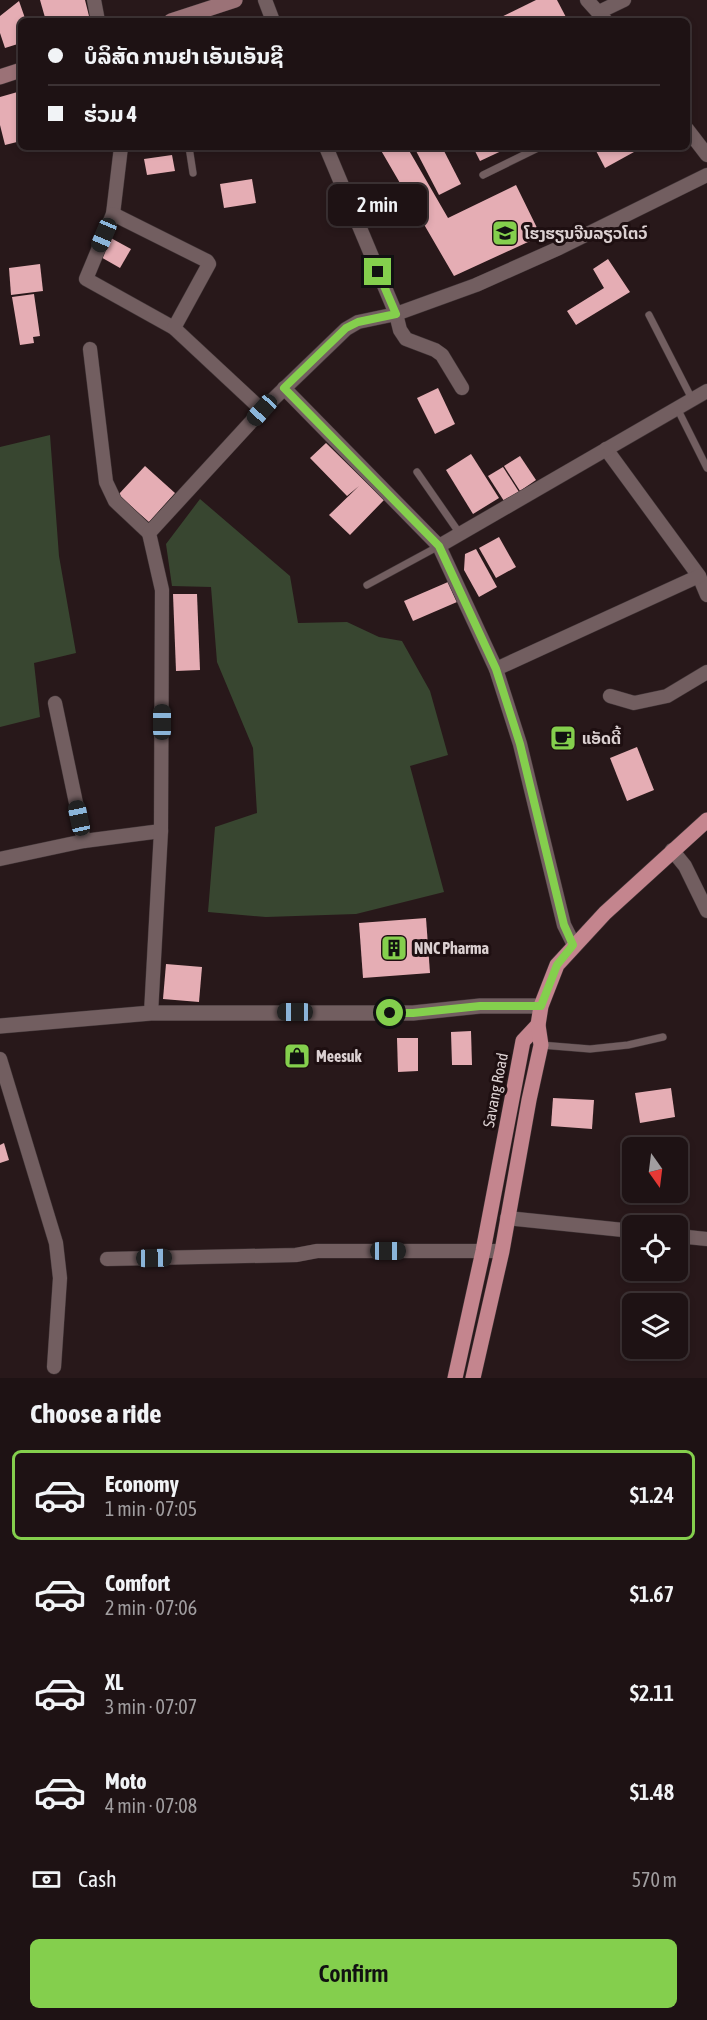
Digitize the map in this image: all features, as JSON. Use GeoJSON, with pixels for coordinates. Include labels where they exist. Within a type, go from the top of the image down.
{"type":"FeatureCollection","features":[{"type":"Feature","properties":{"kind":"main road"},"geometry":{"type":"LineString","coordinates":[[180,18],[235,0]]}},
{"type":"Feature","properties":{"kind":"main road"},"geometry":{"type":"LineString","coordinates":[[0,77],[18,71]]}},
{"type":"Feature","properties":{"kind":"main road"},"geometry":{"type":"LineString","coordinates":[[473,1378],[502,1251],[541,1045],[538,1025],[541,1006],[557,965],[573,945],[672,850],[707,820]]}},
{"type":"Feature","properties":{"kind":"main road","name":"Savang Road"},"geometry":{"type":"LineString","coordinates":[[455,1378],[483,1251],[523,1041],[538,1025]]}},
{"type":"Feature","properties":{"kind":"street"},"geometry":{"type":"LineString","coordinates":[[94,0],[97,18]]}},
{"type":"Feature","properties":{"kind":"street"},"geometry":{"type":"LineString","coordinates":[[265,0],[272,18]]}},
{"type":"Feature","properties":{"kind":"street"},"geometry":{"type":"LineString","coordinates":[[587,0],[602,16],[624,0]]}},
{"type":"Feature","properties":{"kind":"street"},"geometry":{"type":"LineString","coordinates":[[690,133],[707,155]]}},
{"type":"Feature","properties":{"kind":"street"},"geometry":{"type":"LineString","coordinates":[[122,150],[113,214],[86,279],[174,328],[262,410]]}},
{"type":"Feature","properties":{"kind":"street"},"geometry":{"type":"LineString","coordinates":[[327,150],[396,314],[400,330],[406,339],[442,355],[462,388]]}},
{"type":"Feature","properties":{"kind":"street"},"geometry":{"type":"LineString","coordinates":[[149,533],[262,410],[346,328],[358,322],[396,314],[476,285],[559,248],[707,175]]}},
{"type":"Feature","properties":{"kind":"street"},"geometry":{"type":"LineString","coordinates":[[113,214],[209,264],[174,328]]}},
{"type":"Feature","properties":{"kind":"street"},"geometry":{"type":"LineString","coordinates":[[90,349],[106,482],[115,501],[149,533],[162,590],[161,831],[151,1013]]}},
{"type":"Feature","properties":{"kind":"street"},"geometry":{"type":"LineString","coordinates":[[284,388],[439,546],[496,669],[520,744],[564,925],[573,945]]}},
{"type":"Feature","properties":{"kind":"street"},"geometry":{"type":"LineString","coordinates":[[439,546],[707,391]]}},
{"type":"Feature","properties":{"kind":"street"},"geometry":{"type":"LineString","coordinates":[[606,449],[699,576],[707,595]]}},
{"type":"Feature","properties":{"kind":"street"},"geometry":{"type":"LineString","coordinates":[[496,669],[699,576]]}},
{"type":"Feature","properties":{"kind":"street"},"geometry":{"type":"LineString","coordinates":[[610,696],[634,703],[667,696],[707,672]]}},
{"type":"Feature","properties":{"kind":"street"},"geometry":{"type":"LineString","coordinates":[[56,703],[84,841]]}},
{"type":"Feature","properties":{"kind":"street"},"geometry":{"type":"LineString","coordinates":[[0,860],[84,841],[161,831]]}},
{"type":"Feature","properties":{"kind":"street"},"geometry":{"type":"LineString","coordinates":[[672,850],[685,866],[707,911]]}},
{"type":"Feature","properties":{"kind":"street"},"geometry":{"type":"LineString","coordinates":[[0,1026],[151,1013],[413,1013],[480,1006],[541,1006]]}},
{"type":"Feature","properties":{"kind":"street"},"geometry":{"type":"LineString","coordinates":[[0,1059],[56,1243],[60,1278],[54,1367]]}},
{"type":"Feature","properties":{"kind":"street"},"geometry":{"type":"LineString","coordinates":[[507,1218],[622,1230]]}},
{"type":"Feature","properties":{"kind":"street"},"geometry":{"type":"LineString","coordinates":[[688,1237],[707,1239]]}},
{"type":"Feature","properties":{"kind":"street"},"geometry":{"type":"LineString","coordinates":[[106,1259],[296,1256],[317,1251],[502,1251]]}},
{"type":"Feature","properties":{"kind":"lane"},"geometry":{"type":"LineString","coordinates":[[189,150],[193,173]]}},
{"type":"Feature","properties":{"kind":"lane"},"geometry":{"type":"LineString","coordinates":[[483,175],[534,150]]}},
{"type":"Feature","properties":{"kind":"lane"},"geometry":{"type":"LineString","coordinates":[[649,315],[692,399]]}},
{"type":"Feature","properties":{"kind":"lane"},"geometry":{"type":"LineString","coordinates":[[677,408],[707,468]]}},
{"type":"Feature","properties":{"kind":"lane"},"geometry":{"type":"LineString","coordinates":[[417,472],[460,534]]}},
{"type":"Feature","properties":{"kind":"lane"},"geometry":{"type":"LineString","coordinates":[[367,585],[439,546]]}},
{"type":"Feature","properties":{"kind":"lane"},"geometry":{"type":"LineString","coordinates":[[541,1045],[590,1049],[628,1045],[663,1037]]}},
{"type":"Feature","properties":{"kind":"green space"},"geometry":{"type":"Polygon","coordinates":[[[50,435],[59,556],[76,653],[34,663],[40,717],[0,727],[0,447],[50,435]]]}},
{"type":"Feature","properties":{"kind":"green space"},"geometry":{"type":"Polygon","coordinates":[[[200,499],[290,576],[298,623],[347,622],[379,637],[402,641],[430,691],[448,755],[410,766],[444,892],[356,914],[266,917],[208,912],[215,827],[257,813],[253,748],[217,662],[211,587],[172,586],[166,544],[200,499]]]}},
{"type":"Feature","properties":{"kind":"building"},"geometry":{"type":"Polygon","coordinates":[[[40,0],[85,0],[90,18],[45,18],[40,0]]]}},
{"type":"Feature","properties":{"kind":"building"},"geometry":{"type":"Polygon","coordinates":[[[536,0],[557,0],[566,18],[499,18],[536,0]]]}},
{"type":"Feature","properties":{"kind":"building"},"geometry":{"type":"Polygon","coordinates":[[[19,1],[25,18],[18,18],[18,44],[5,48],[0,33],[0,16],[19,1]]]}},
{"type":"Feature","properties":{"kind":"building"},"geometry":{"type":"Polygon","coordinates":[[[18,92],[18,142],[5,145],[0,125],[0,97],[18,92]]]}},
{"type":"Feature","properties":{"kind":"building"},"geometry":{"type":"Polygon","coordinates":[[[381,150],[409,150],[448,218],[516,185],[541,236],[454,276],[381,150]]]}},
{"type":"Feature","properties":{"kind":"building"},"geometry":{"type":"Polygon","coordinates":[[[416,150],[444,150],[461,184],[439,195],[416,150]]]}},
{"type":"Feature","properties":{"kind":"building"},"geometry":{"type":"Polygon","coordinates":[[[474,150],[504,150],[480,161],[474,150]]]}},
{"type":"Feature","properties":{"kind":"building"},"geometry":{"type":"Polygon","coordinates":[[[596,150],[633,150],[634,152],[605,168],[596,150]]]}},
{"type":"Feature","properties":{"kind":"building"},"geometry":{"type":"Polygon","coordinates":[[[172,155],[175,171],[147,175],[144,159],[172,155]]]}},
{"type":"Feature","properties":{"kind":"building"},"geometry":{"type":"Polygon","coordinates":[[[252,179],[256,203],[224,208],[220,184],[252,179]]]}},
{"type":"Feature","properties":{"kind":"building"},"geometry":{"type":"Polygon","coordinates":[[[109,237],[131,249],[120,268],[99,256],[109,237]]]}},
{"type":"Feature","properties":{"kind":"building"},"geometry":{"type":"Polygon","coordinates":[[[608,259],[630,292],[576,325],[567,311],[604,288],[593,269],[608,259]]]}},
{"type":"Feature","properties":{"kind":"building"},"geometry":{"type":"Polygon","coordinates":[[[40,264],[43,291],[11,295],[9,268],[40,264]]]}},
{"type":"Feature","properties":{"kind":"building"},"geometry":{"type":"Polygon","coordinates":[[[34,294],[40,336],[33,337],[34,343],[20,345],[12,297],[34,294]]]}},
{"type":"Feature","properties":{"kind":"building"},"geometry":{"type":"Polygon","coordinates":[[[438,388],[455,424],[435,434],[417,398],[438,388]]]}},
{"type":"Feature","properties":{"kind":"building"},"geometry":{"type":"Polygon","coordinates":[[[326,443],[384,500],[350,535],[329,515],[359,486],[347,496],[310,458],[326,443]]]}},
{"type":"Feature","properties":{"kind":"building"},"geometry":{"type":"Polygon","coordinates":[[[471,454],[499,498],[473,514],[446,470],[471,454]]]}},
{"type":"Feature","properties":{"kind":"building"},"geometry":{"type":"Polygon","coordinates":[[[520,456],[536,480],[520,491],[504,466],[520,456]]]}},
{"type":"Feature","properties":{"kind":"building"},"geometry":{"type":"Polygon","coordinates":[[[145,466],[175,493],[149,522],[118,495],[145,466]]]}},
{"type":"Feature","properties":{"kind":"building"},"geometry":{"type":"Polygon","coordinates":[[[503,467],[519,492],[504,501],[488,476],[503,467]]]}},
{"type":"Feature","properties":{"kind":"building"},"geometry":{"type":"Polygon","coordinates":[[[499,537],[516,567],[496,578],[479,548],[499,537]]]}},
{"type":"Feature","properties":{"kind":"building"},"geometry":{"type":"Polygon","coordinates":[[[476,549],[497,587],[479,597],[464,570],[465,554],[476,549]]]}},
{"type":"Feature","properties":{"kind":"building"},"geometry":{"type":"Polygon","coordinates":[[[448,582],[457,602],[413,621],[404,601],[448,582]]]}},
{"type":"Feature","properties":{"kind":"building"},"geometry":{"type":"Polygon","coordinates":[[[173,594],[197,594],[200,670],[176,671],[173,594]]]}},
{"type":"Feature","properties":{"kind":"building"},"geometry":{"type":"Polygon","coordinates":[[[637,747],[654,790],[627,801],[610,758],[637,747]]]}},
{"type":"Feature","properties":{"kind":"building","name":"NNC Pharma"},"geometry":{"type":"Polygon","coordinates":[[[426,918],[430,973],[363,978],[359,923],[426,918]]]}},
{"type":"Feature","properties":{"kind":"building"},"geometry":{"type":"Polygon","coordinates":[[[166,964],[202,967],[199,1002],[163,999],[166,964]]]}},
{"type":"Feature","properties":{"kind":"building"},"geometry":{"type":"Polygon","coordinates":[[[471,1031],[472,1065],[452,1065],[451,1032],[471,1031]]]}},
{"type":"Feature","properties":{"kind":"building"},"geometry":{"type":"Polygon","coordinates":[[[397,1038],[418,1038],[418,1071],[398,1072],[397,1038]]]}},
{"type":"Feature","properties":{"kind":"building"},"geometry":{"type":"Polygon","coordinates":[[[671,1088],[675,1117],[640,1123],[635,1093],[671,1088]]]}},
{"type":"Feature","properties":{"kind":"building"},"geometry":{"type":"Polygon","coordinates":[[[553,1098],[594,1100],[592,1129],[551,1126],[553,1098]]]}},
{"type":"Feature","properties":{"kind":"building"},"geometry":{"type":"Polygon","coordinates":[[[4,1143],[9,1160],[0,1163],[0,1145],[4,1143]]]}},
{"type":"Feature","properties":{"kind":"place","name":"ໂຮງຮຽນຈີນລຽວໂຕວ໌"},"geometry":{"type":"Point","coordinates":[505,233]}},
{"type":"Feature","properties":{"kind":"place","name":"ແອັດດີ້"},"geometry":{"type":"Point","coordinates":[563,738]}},
{"type":"Feature","properties":{"kind":"place","name":"NNC Pharma"},"geometry":{"type":"Point","coordinates":[394,948]}},
{"type":"Feature","properties":{"kind":"place","name":"Meesuk"},"geometry":{"type":"Point","coordinates":[297,1056]}},
{"type":"Feature","properties":{"kind":"route"},"geometry":{"type":"LineString","coordinates":[[378,272],[396,314],[358,322],[346,328],[284,388],[439,546],[496,669],[520,744],[564,925],[573,945],[557,965],[541,1006],[480,1006],[390,1013]]}}]}
